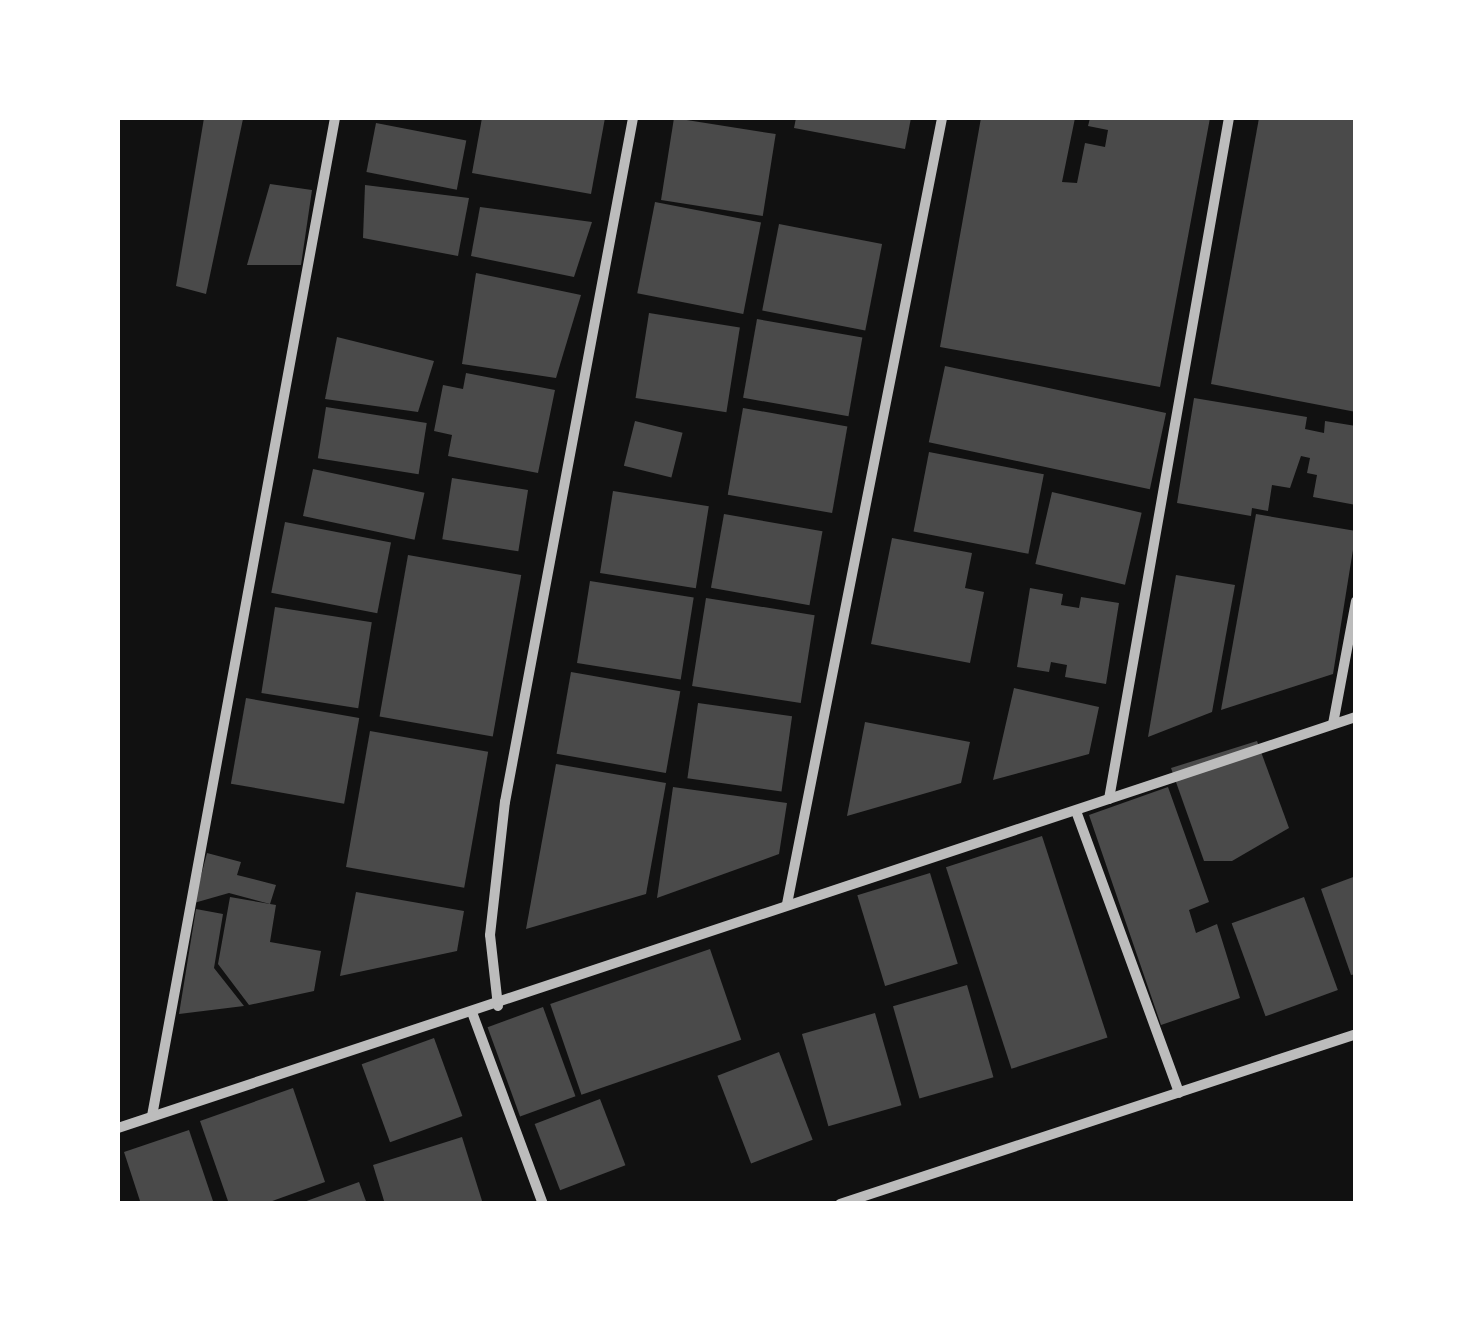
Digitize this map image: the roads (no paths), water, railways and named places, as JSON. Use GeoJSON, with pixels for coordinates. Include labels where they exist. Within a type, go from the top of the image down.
{"type":"FeatureCollection","features":[{"type":"Feature","properties":{"kind":"street"},"geometry":{"type":"LineString","coordinates":[[152,1116],[336,118]]}},
{"type":"Feature","properties":{"kind":"street"},"geometry":{"type":"LineString","coordinates":[[498,1006],[490,934],[505,802],[634,118]]}},
{"type":"Feature","properties":{"kind":"street"},"geometry":{"type":"LineString","coordinates":[[787,904],[942,118]]}},
{"type":"Feature","properties":{"kind":"street"},"geometry":{"type":"LineString","coordinates":[[1109,800],[1229,118]]}},
{"type":"Feature","properties":{"kind":"street"},"geometry":{"type":"LineString","coordinates":[[1334,724],[1356,601]]}},
{"type":"Feature","properties":{"kind":"street"},"geometry":{"type":"LineString","coordinates":[[118,1128],[474,1015],[787,904],[1356,717]]}},
{"type":"Feature","properties":{"kind":"street"},"geometry":{"type":"LineString","coordinates":[[1076,810],[1179,1093]]}},
{"type":"Feature","properties":{"kind":"street"},"geometry":{"type":"LineString","coordinates":[[474,1015],[543,1204]]}},
{"type":"Feature","properties":{"kind":"street"},"geometry":{"type":"LineString","coordinates":[[840,1204],[1356,1034]]}}]}
